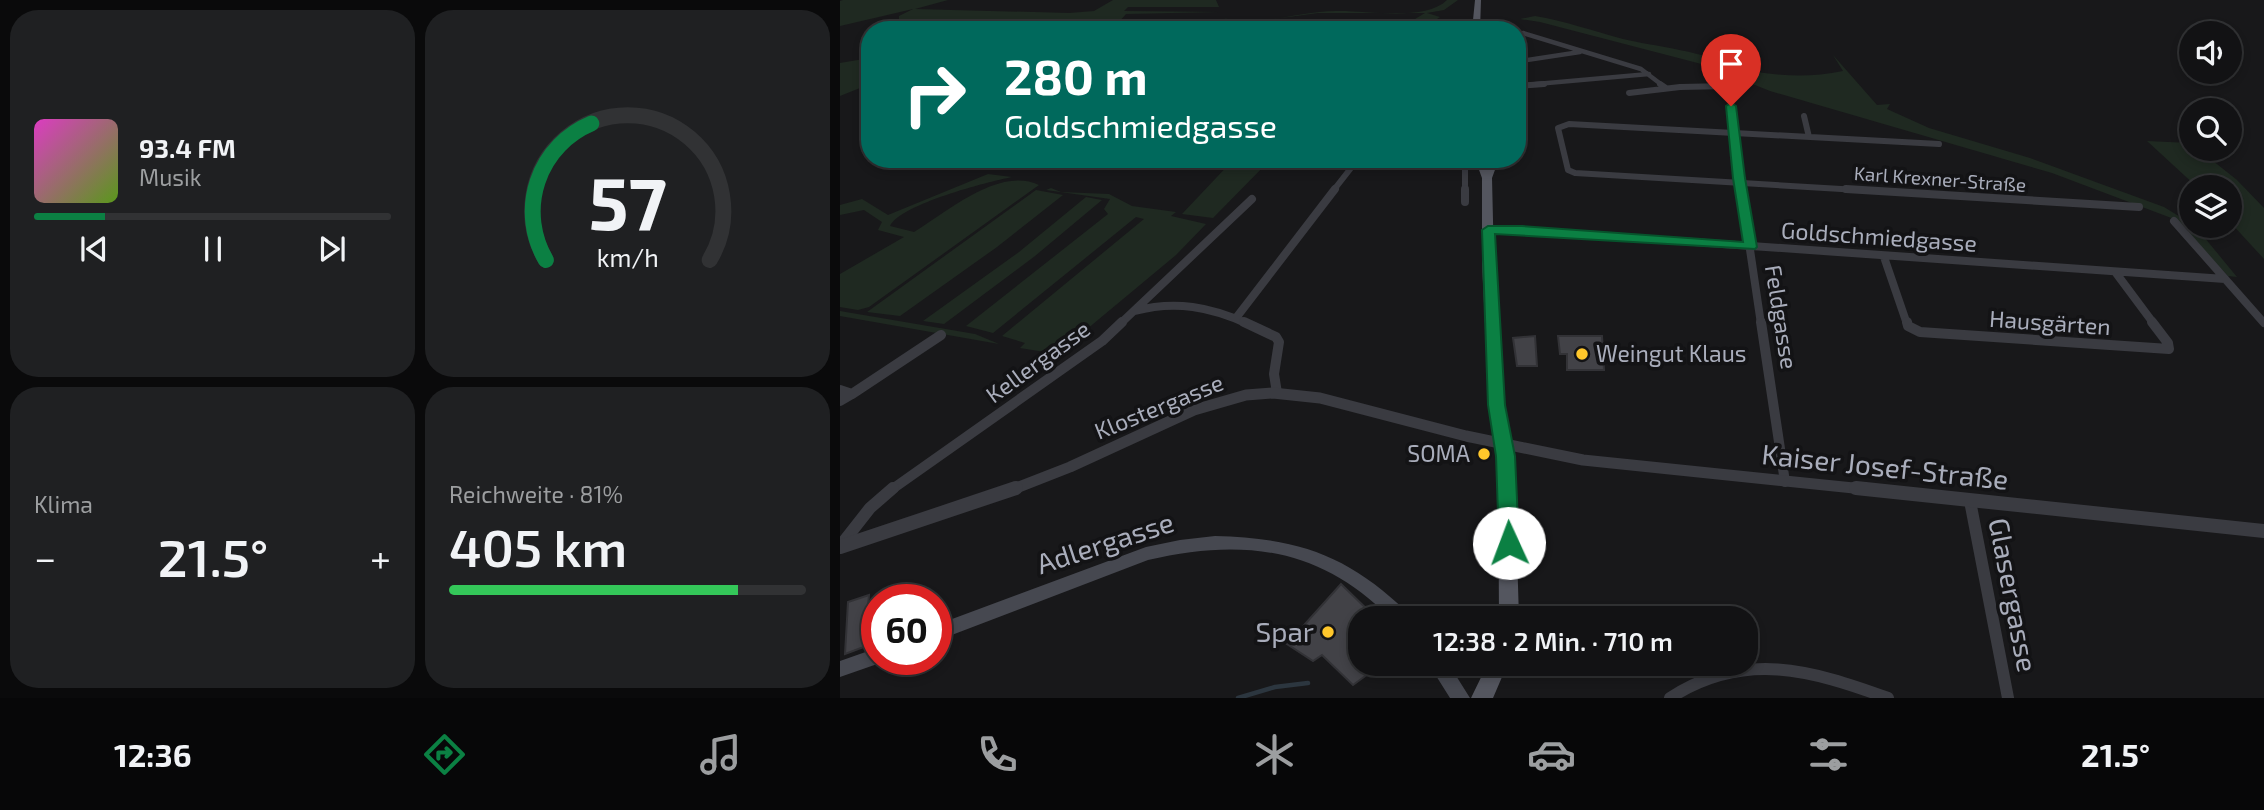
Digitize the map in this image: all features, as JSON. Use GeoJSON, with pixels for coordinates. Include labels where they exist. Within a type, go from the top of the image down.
{"type":"FeatureCollection","features":[{"type":"Feature","properties":{"kind":"main road"},"geometry":{"type":"LineString","coordinates":[[1476,21],[1478,1]]}},
{"type":"Feature","properties":{"kind":"main road"},"geometry":{"type":"LineString","coordinates":[[1483,168],[1487,178],[1497,405],[1507,494],[1509,606]]}},
{"type":"Feature","properties":{"kind":"main road"},"geometry":{"type":"LineString","coordinates":[[1487,178],[1491,168]]}},
{"type":"Feature","properties":{"kind":"main road","name":"Adlergasse"},"geometry":{"type":"LineString","coordinates":[[952,627],[1146,554],[1208,542],[1261,544],[1318,558],[1365,583],[1389,606]]}},
{"type":"Feature","properties":{"kind":"main road"},"geometry":{"type":"LineString","coordinates":[[840,669],[861,662]]}},
{"type":"Feature","properties":{"kind":"main road"},"geometry":{"type":"LineString","coordinates":[[1446,676],[1461,698]]}},
{"type":"Feature","properties":{"kind":"main road"},"geometry":{"type":"LineString","coordinates":[[1482,698],[1492,676]]}},
{"type":"Feature","properties":{"kind":"street"},"geometry":{"type":"LineString","coordinates":[[1526,34],[1649,74],[1666,88]]}},
{"type":"Feature","properties":{"kind":"street"},"geometry":{"type":"LineString","coordinates":[[1526,60],[1581,52]]}},
{"type":"Feature","properties":{"kind":"street"},"geometry":{"type":"LineString","coordinates":[[1526,85],[1649,74]]}},
{"type":"Feature","properties":{"kind":"street","name":"Feldgasse"},"geometry":{"type":"LineString","coordinates":[[1728,75],[1740,182],[1786,482]]}},
{"type":"Feature","properties":{"kind":"street"},"geometry":{"type":"LineString","coordinates":[[1629,93],[1666,88],[1728,86]]}},
{"type":"Feature","properties":{"kind":"street"},"geometry":{"type":"LineString","coordinates":[[1804,116],[1809,137]]}},
{"type":"Feature","properties":{"kind":"street","name":"Karl Krexner-Straße"},"geometry":{"type":"LineString","coordinates":[[1734,133],[1569,124],[1558,128],[1571,172],[2139,207]]}},
{"type":"Feature","properties":{"kind":"street"},"geometry":{"type":"LineString","coordinates":[[1734,133],[1938,144]]}},
{"type":"Feature","properties":{"kind":"street"},"geometry":{"type":"LineString","coordinates":[[1236,318],[1351,168]]}},
{"type":"Feature","properties":{"kind":"street"},"geometry":{"type":"LineString","coordinates":[[1465,168],[1465,202]]}},
{"type":"Feature","properties":{"kind":"street","name":"Kellergasse"},"geometry":{"type":"LineString","coordinates":[[840,547],[870,508],[894,488],[1075,362],[1135,311],[1137,306],[1202,249],[1252,199]]}},
{"type":"Feature","properties":{"kind":"street"},"geometry":{"type":"LineString","coordinates":[[2174,221],[2264,323]]}},
{"type":"Feature","properties":{"kind":"street","name":"Goldschmiedgasse"},"geometry":{"type":"LineString","coordinates":[[1488,230],[1522,230],[2225,279]]}},
{"type":"Feature","properties":{"kind":"street","name":"Hausgärten"},"geometry":{"type":"LineString","coordinates":[[1884,257],[1908,326],[1920,332],[2169,349],[2168,343],[2116,273]]}},
{"type":"Feature","properties":{"kind":"street"},"geometry":{"type":"LineString","coordinates":[[1135,311],[1152,305],[1204,307],[1236,318],[1279,340],[1274,374],[1277,393]]}},
{"type":"Feature","properties":{"kind":"street"},"geometry":{"type":"LineString","coordinates":[[840,401],[941,335]]}},
{"type":"Feature","properties":{"kind":"street"},"geometry":{"type":"LineString","coordinates":[[840,390],[852,394]]}},
{"type":"Feature","properties":{"kind":"street","name":"Klostergasse"},"geometry":{"type":"LineString","coordinates":[[840,547],[909,527],[1069,467],[1210,404],[1252,394],[1277,393],[1319,399],[1503,444]]}},
{"type":"Feature","properties":{"kind":"street","name":"Kaiser Josef-Straße"},"geometry":{"type":"LineString","coordinates":[[1503,444],[1583,460],[2264,531]]}},
{"type":"Feature","properties":{"kind":"street","name":"Glasergasse"},"geometry":{"type":"LineString","coordinates":[[1970,501],[2008,698]]}},
{"type":"Feature","properties":{"kind":"street"},"geometry":{"type":"LineString","coordinates":[[1670,698],[1707,676],[1735,670],[1765,670],[1820,675],[1888,698]]}},
{"type":"Feature","properties":{"kind":"shaded area"},"geometry":{"type":"Polygon","coordinates":[[[948,0],[915,9],[1069,13],[1094,11],[1113,0],[1216,0],[1219,7],[1128,7],[1124,11],[1220,12],[1126,14],[1120,21],[899,20],[899,16],[913,9],[840,26],[840,1],[948,0]]]}},
{"type":"Feature","properties":{"kind":"shaded area"},"geometry":{"type":"Polygon","coordinates":[[[1447,0],[1458,0],[1444,10],[1427,13],[1440,17],[1434,21],[1412,21],[1425,13],[1406,13],[1425,11],[1447,0]]]}},
{"type":"Feature","properties":{"kind":"shaded area"},"geometry":{"type":"Polygon","coordinates":[[[1324,12],[1382,13],[1318,13],[1280,18],[1324,12]]]}},
{"type":"Feature","properties":{"kind":"shaded area"},"geometry":{"type":"Polygon","coordinates":[[[1535,16],[1568,23],[1623,39],[1696,54],[1723,62],[1732,68],[1760,73],[1801,75],[1843,71],[1833,55],[1877,105],[1890,104],[1887,109],[1929,128],[2030,158],[2164,207],[2179,216],[2179,224],[2174,219],[2052,173],[1755,85],[1731,81],[1713,67],[1520,19],[1535,16]]]}},
{"type":"Feature","properties":{"kind":"shaded area"},"geometry":{"type":"Polygon","coordinates":[[[861,60],[861,88],[840,96],[840,63],[861,60]]]}},
{"type":"Feature","properties":{"kind":"shaded area"},"geometry":{"type":"Polygon","coordinates":[[[2147,141],[2179,142],[2179,161],[2213,161],[2231,175],[2184,175],[2147,141]]]}},
{"type":"Feature","properties":{"kind":"shaded area"},"geometry":{"type":"Polygon","coordinates":[[[1225,168],[1262,168],[1213,218],[1182,214],[1225,168]]]}},
{"type":"Feature","properties":{"kind":"shaded area"},"geometry":{"type":"Polygon","coordinates":[[[988,174],[1012,177],[927,202],[897,218],[890,226],[914,232],[958,203],[991,186],[1023,181],[1039,185],[869,307],[858,310],[840,307],[840,274],[904,237],[878,230],[882,222],[864,210],[840,215],[840,205],[862,199],[888,215],[988,174]]]}},
{"type":"Feature","properties":{"kind":"shaded area"},"geometry":{"type":"Polygon","coordinates":[[[2242,185],[2264,208],[2264,259],[2242,235],[2242,185]]]}},
{"type":"Feature","properties":{"kind":"shaded area"},"geometry":{"type":"Polygon","coordinates":[[[1051,188],[1061,192],[1109,194],[1132,206],[1176,212],[1171,216],[1206,224],[1176,255],[1057,354],[1020,348],[1025,343],[1002,336],[1144,219],[1136,217],[993,333],[966,326],[1108,214],[1104,209],[1110,199],[1046,190],[1051,188]]]}},
{"type":"Feature","properties":{"kind":"shaded area"},"geometry":{"type":"Polygon","coordinates":[[[1036,190],[1063,195],[997,247],[900,316],[867,312],[1036,190]]]}},
{"type":"Feature","properties":{"kind":"shaded area"},"geometry":{"type":"Polygon","coordinates":[[[1086,197],[1102,200],[1035,256],[944,324],[923,321],[1019,252],[1086,197]]]}},
{"type":"Feature","properties":{"kind":"shaded area"},"geometry":{"type":"Polygon","coordinates":[[[2192,238],[2205,238],[2237,277],[2228,276],[2192,238]]]}},
{"type":"Feature","properties":{"kind":"shaded area"},"geometry":{"type":"Polygon","coordinates":[[[840,311],[975,334],[999,344],[840,316],[840,311]]]}},
{"type":"Feature","properties":{"kind":"building"},"geometry":{"type":"Polygon","coordinates":[[[1535,336],[1537,366],[1517,366],[1513,338],[1535,336]]]}},
{"type":"Feature","properties":{"kind":"building","name":"Weingut Klaus"},"geometry":{"type":"Polygon","coordinates":[[[1558,336],[1602,336],[1604,370],[1567,370],[1567,354],[1560,354],[1558,336]]]}},
{"type":"Feature","properties":{"kind":"building","name":"Spar"},"geometry":{"type":"Polygon","coordinates":[[[1341,584],[1364,606],[1348,606],[1348,676],[1365,676],[1353,685],[1322,655],[1313,661],[1287,644],[1341,584]]]}},
{"type":"Feature","properties":{"kind":"building"},"geometry":{"type":"Polygon","coordinates":[[[861,598],[861,648],[845,654],[848,602],[861,598]]]}},
{"type":"Feature","properties":{"kind":"waterway"},"geometry":{"type":"LineString","coordinates":[[1238,698],[1275,687],[1308,683]]}},
{"type":"Feature","properties":{"kind":"place","name":"Weingut Klaus"},"geometry":{"type":"Point","coordinates":[1582,354]}},
{"type":"Feature","properties":{"kind":"place","name":"SOMA"},"geometry":{"type":"Point","coordinates":[1484,454]}},
{"type":"Feature","properties":{"kind":"place","name":"Spar"},"geometry":{"type":"Point","coordinates":[1328,632]}},
{"type":"Feature","properties":{"kind":"route"},"geometry":{"type":"LineString","coordinates":[[1509,543],[1506,456],[1497,405],[1488,230],[1522,230],[1751,247],[1739,178],[1731,106]]}}]}
